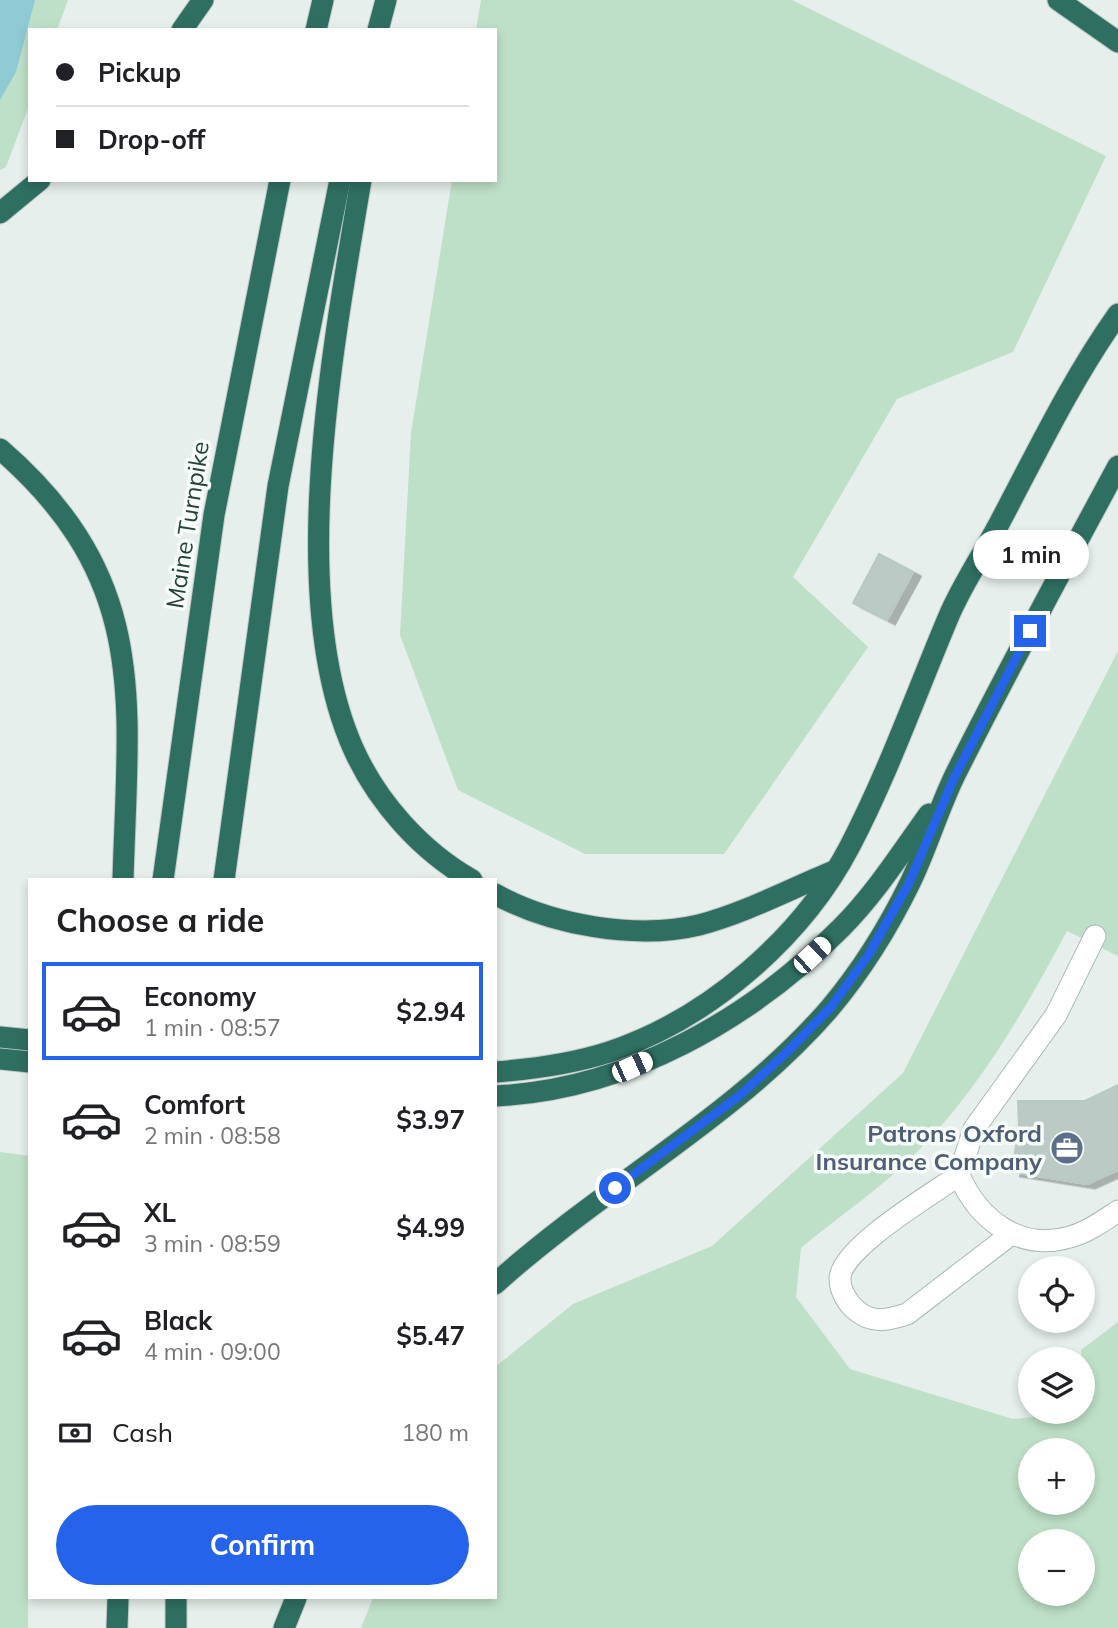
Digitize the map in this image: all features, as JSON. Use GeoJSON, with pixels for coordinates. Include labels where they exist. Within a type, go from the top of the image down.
{"type":"FeatureCollection","features":[{"type":"Feature","properties":{"kind":"highway"},"geometry":{"type":"LineString","coordinates":[[183,28],[203,0]]}},
{"type":"Feature","properties":{"kind":"highway"},"geometry":{"type":"LineString","coordinates":[[316,28],[323,0]]}},
{"type":"Feature","properties":{"kind":"highway"},"geometry":{"type":"LineString","coordinates":[[379,28],[388,0]]}},
{"type":"Feature","properties":{"kind":"highway"},"geometry":{"type":"LineString","coordinates":[[385,28],[388,0]]}},
{"type":"Feature","properties":{"kind":"highway"},"geometry":{"type":"LineString","coordinates":[[1058,0],[1118,42]]}},
{"type":"Feature","properties":{"kind":"highway"},"geometry":{"type":"LineString","coordinates":[[0,213],[38,182]]}},
{"type":"Feature","properties":{"kind":"highway","name":"Maine Turnpike"},"geometry":{"type":"LineString","coordinates":[[163,878],[214,515],[280,182]]}},
{"type":"Feature","properties":{"kind":"highway"},"geometry":{"type":"LineString","coordinates":[[224,878],[278,486],[340,182]]}},
{"type":"Feature","properties":{"kind":"highway"},"geometry":{"type":"LineString","coordinates":[[361,182],[341,293],[323,460],[320,554],[323,618],[333,685],[352,746],[385,803],[428,849],[469,878]]}},
{"type":"Feature","properties":{"kind":"highway"},"geometry":{"type":"LineString","coordinates":[[497,1072],[547,1067],[610,1052],[669,1026],[723,991],[771,949],[813,902],[848,849],[876,791],[948,616],[1085,360],[1118,314]]}},
{"type":"Feature","properties":{"kind":"highway"},"geometry":{"type":"LineString","coordinates":[[0,449],[47,494],[68,520],[86,546],[112,606],[126,670],[127,734],[122,878]]}},
{"type":"Feature","properties":{"kind":"highway"},"geometry":{"type":"LineString","coordinates":[[497,1282],[532,1250],[739,1096],[831,1007],[869,954],[909,883],[954,778],[1118,466]]}},
{"type":"Feature","properties":{"kind":"highway"},"geometry":{"type":"LineString","coordinates":[[497,1096],[570,1086],[632,1067],[690,1041],[745,1009],[797,970],[843,926],[885,877],[954,778]]}},
{"type":"Feature","properties":{"kind":"highway"},"geometry":{"type":"LineString","coordinates":[[497,895],[571,923],[634,931],[698,925],[834,871]]}},
{"type":"Feature","properties":{"kind":"highway"},"geometry":{"type":"LineString","coordinates":[[0,1037],[28,1040]]}},
{"type":"Feature","properties":{"kind":"highway"},"geometry":{"type":"LineString","coordinates":[[0,1059],[28,1062]]}},
{"type":"Feature","properties":{"kind":"highway"},"geometry":{"type":"LineString","coordinates":[[117,1628],[118,1599]]}},
{"type":"Feature","properties":{"kind":"highway"},"geometry":{"type":"LineString","coordinates":[[176,1599],[176,1628]]}},
{"type":"Feature","properties":{"kind":"highway"},"geometry":{"type":"LineString","coordinates":[[284,1628],[296,1599]]}},
{"type":"Feature","properties":{"kind":"lane"},"geometry":{"type":"LineString","coordinates":[[1010,1235],[907,1314],[886,1321],[866,1318],[847,1303],[840,1279],[846,1262],[862,1245],[959,1175],[974,1129],[1055,1015],[1095,936]]}},
{"type":"Feature","properties":{"kind":"lane"},"geometry":{"type":"LineString","coordinates":[[959,1175],[969,1198],[989,1220],[1010,1235],[1038,1240],[1068,1238],[1089,1230],[1118,1211]]}},
{"type":"Feature","properties":{"kind":"green space"},"geometry":{"type":"Polygon","coordinates":[[[0,0],[68,0],[58,28],[28,28],[28,108],[6,167],[0,170],[0,0]]]}},
{"type":"Feature","properties":{"kind":"green space"},"geometry":{"type":"Polygon","coordinates":[[[481,0],[792,0],[1106,156],[1013,352],[897,399],[793,577],[868,647],[724,854],[585,854],[458,790],[400,635],[411,433],[452,182],[497,182],[497,28],[476,28],[481,0]]]}},
{"type":"Feature","properties":{"kind":"green space"},"geometry":{"type":"Polygon","coordinates":[[[1118,651],[1118,956],[1067,931],[1000,1047],[961,1102],[917,1152],[890,1177],[801,1248],[796,1297],[850,1369],[1018,1418],[1018,1424],[1095,1424],[1095,1347],[1085,1347],[1118,1322],[1118,1628],[361,1628],[373,1599],[497,1599],[497,1365],[573,1304],[712,1246],[903,1073],[1118,651]]]}},
{"type":"Feature","properties":{"kind":"green space"},"geometry":{"type":"Polygon","coordinates":[[[0,1152],[28,1156],[28,1599],[28,1628],[0,1628],[0,1152]]]}},
{"type":"Feature","properties":{"kind":"water"},"geometry":{"type":"Polygon","coordinates":[[[0,0],[35,0],[16,72],[0,100],[0,0]]]}},
{"type":"Feature","properties":{"kind":"building"},"geometry":{"type":"Polygon","coordinates":[[[879,554],[913,572],[887,620],[853,603],[879,554]]]}},
{"type":"Feature","properties":{"kind":"building","name":"Patrons Oxford Insurance Company"},"geometry":{"type":"Polygon","coordinates":[[[1118,1085],[1118,1170],[1087,1184],[1012,1172],[1019,1126],[1018,1101],[1085,1101],[1118,1085]]]}},
{"type":"Feature","properties":{"kind":"place","name":"Patrons Oxford Insurance Company"},"geometry":{"type":"Point","coordinates":[1067,1148]}},
{"type":"Feature","properties":{"kind":"route"},"geometry":{"type":"LineString","coordinates":[[615,1188],[739,1096],[831,1007],[869,954],[909,883],[954,778],[1030,631]]}}]}
